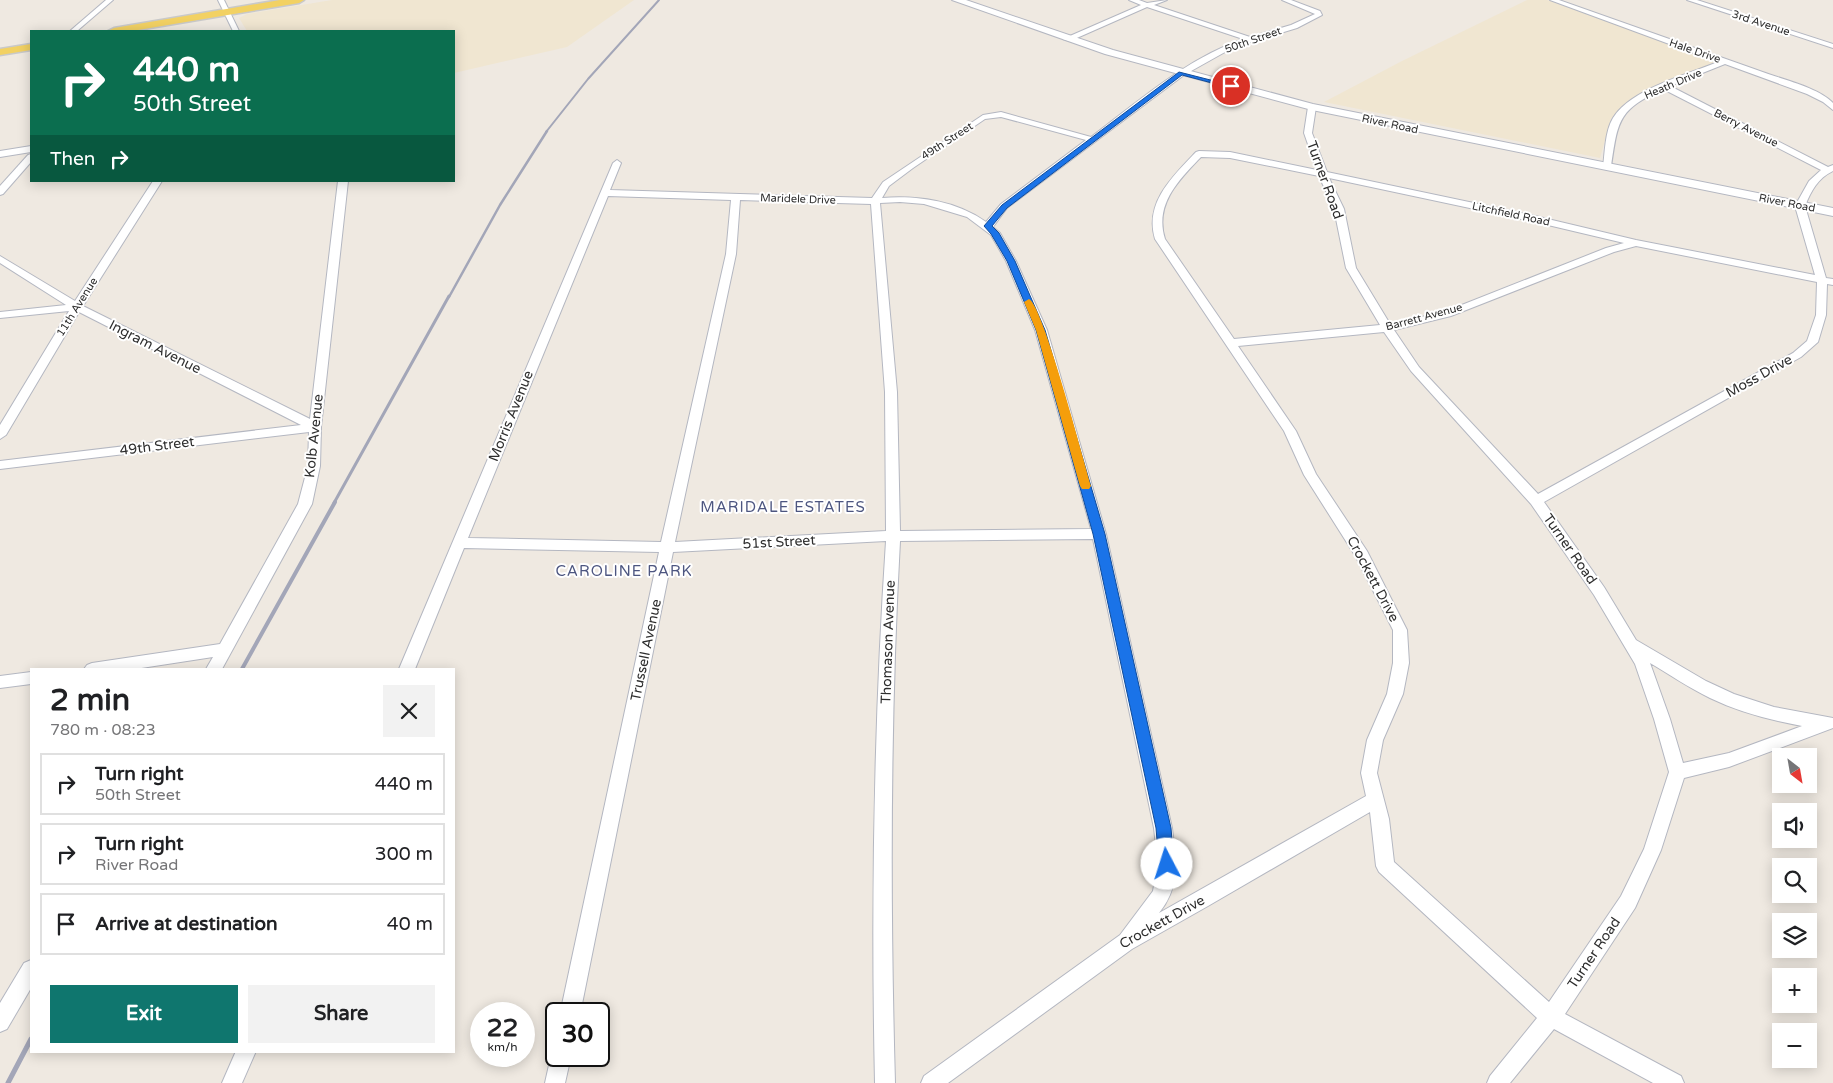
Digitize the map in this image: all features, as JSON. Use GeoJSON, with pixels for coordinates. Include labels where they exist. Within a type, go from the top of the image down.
{"type":"FeatureCollection","features":[{"type":"Feature","properties":{"kind":"main road"},"geometry":{"type":"LineString","coordinates":[[120,30],[299,0]]}},
{"type":"Feature","properties":{"kind":"main road","name":"River Road"},"geometry":{"type":"LineString","coordinates":[[957,0],[1067,38],[1181,73],[1312,107],[1607,168],[1833,212]]}},
{"type":"Feature","properties":{"kind":"main road"},"geometry":{"type":"LineString","coordinates":[[0,51],[30,45]]}},
{"type":"Feature","properties":{"kind":"street"},"geometry":{"type":"LineString","coordinates":[[74,30],[110,0]]}},
{"type":"Feature","properties":{"kind":"street"},"geometry":{"type":"LineString","coordinates":[[221,0],[235,30]]}},
{"type":"Feature","properties":{"kind":"street"},"geometry":{"type":"LineString","coordinates":[[1132,0],[1250,39]]}},
{"type":"Feature","properties":{"kind":"street"},"geometry":{"type":"LineString","coordinates":[[1067,38],[1147,5],[1164,0]]}},
{"type":"Feature","properties":{"kind":"street","name":"50th Street"},"geometry":{"type":"LineString","coordinates":[[988,226],[1004,206],[1181,73],[1207,57],[1250,39],[1275,33],[1319,15],[1318,12],[1285,0]]}},
{"type":"Feature","properties":{"kind":"street","name":"Hale Drive"},"geometry":{"type":"LineString","coordinates":[[1553,0],[1810,92],[1826,100],[1833,108]]}},
{"type":"Feature","properties":{"kind":"street","name":"3rd Avenue"},"geometry":{"type":"LineString","coordinates":[[1690,0],[1833,46]]}},
{"type":"Feature","properties":{"kind":"street","name":"Heath Drive"},"geometry":{"type":"LineString","coordinates":[[1607,168],[1616,119],[1629,104],[1726,62]]}},
{"type":"Feature","properties":{"kind":"street","name":"Berry Avenue"},"geometry":{"type":"LineString","coordinates":[[1665,87],[1830,169]]}},
{"type":"Feature","properties":{"kind":"street","name":"Turner Road"},"geometry":{"type":"LineString","coordinates":[[1312,107],[1308,133],[1323,174],[1339,209],[1350,268],[1386,328],[1415,369],[1536,501],[1599,591],[1642,663],[1677,772],[1652,850],[1628,902],[1551,1017],[1497,1083]]}},
{"type":"Feature","properties":{"kind":"street","name":"49th Street"},"geometry":{"type":"LineString","coordinates":[[874,202],[886,184],[983,118],[1001,114],[1094,140]]}},
{"type":"Feature","properties":{"kind":"street"},"geometry":{"type":"LineString","coordinates":[[0,154],[30,149]]}},
{"type":"Feature","properties":{"kind":"street","name":"Litchfield Road"},"geometry":{"type":"LineString","coordinates":[[1192,161],[1199,154],[1218,154],[1532,218],[1636,243],[1828,281]]}},
{"type":"Feature","properties":{"kind":"street"},"geometry":{"type":"LineString","coordinates":[[0,192],[30,158]]}},
{"type":"Feature","properties":{"kind":"street","name":"Crockett Drive"},"geometry":{"type":"LineString","coordinates":[[931,1083],[1125,942],[1202,900],[1375,800],[1369,773],[1375,740],[1395,694],[1402,663],[1400,630],[1362,555],[1310,474],[1290,431],[1231,342],[1166,250],[1156,225],[1166,194],[1176,178],[1192,161]]}},
{"type":"Feature","properties":{"kind":"street","name":"Morris Avenue"},"geometry":{"type":"LineString","coordinates":[[407,668],[617,163]]}},
{"type":"Feature","properties":{"kind":"street"},"geometry":{"type":"LineString","coordinates":[[1800,206],[1807,188],[1830,169]]}},
{"type":"Feature","properties":{"kind":"street","name":"11th Avenue"},"geometry":{"type":"LineString","coordinates":[[0,435],[77,307],[157,182]]}},
{"type":"Feature","properties":{"kind":"street","name":"Kolb Avenue"},"geometry":{"type":"LineString","coordinates":[[215,668],[305,504],[314,466],[315,427],[343,182]]}},
{"type":"Feature","properties":{"kind":"street","name":"Maridele Drive"},"geometry":{"type":"LineString","coordinates":[[603,194],[874,202],[900,199],[925,201],[970,215],[988,226]]}},
{"type":"Feature","properties":{"kind":"street","name":"Trussell Avenue"},"geometry":{"type":"LineString","coordinates":[[572,1002],[667,547],[731,254],[736,197]]}},
{"type":"Feature","properties":{"kind":"street","name":"Thomason Avenue"},"geometry":{"type":"LineString","coordinates":[[874,202],[877,211],[891,392],[893,536],[886,652],[882,967],[885,1083]]}},
{"type":"Feature","properties":{"kind":"street","name":"Moss Drive"},"geometry":{"type":"LineString","coordinates":[[1536,501],[1798,355],[1812,342],[1821,315],[1823,296],[1828,281],[1800,206]]}},
{"type":"Feature","properties":{"kind":"street"},"geometry":{"type":"LineString","coordinates":[[988,226],[1011,261],[1041,330],[1099,534],[1163,828],[1167,864],[1162,895],[1125,942]]}},
{"type":"Feature","properties":{"kind":"street","name":"Barrett Avenue"},"geometry":{"type":"LineString","coordinates":[[1231,342],[1386,328],[1447,314],[1610,250],[1636,243]]}},
{"type":"Feature","properties":{"kind":"street","name":"Ingram Avenue"},"geometry":{"type":"LineString","coordinates":[[0,259],[77,307],[315,427]]}},
{"type":"Feature","properties":{"kind":"street"},"geometry":{"type":"LineString","coordinates":[[0,315],[77,307]]}},
{"type":"Feature","properties":{"kind":"street","name":"49th Street"},"geometry":{"type":"LineString","coordinates":[[0,465],[315,427]]}},
{"type":"Feature","properties":{"kind":"street","name":"51st Street"},"geometry":{"type":"LineString","coordinates":[[459,544],[667,547],[893,536],[1099,534]]}},
{"type":"Feature","properties":{"kind":"street"},"geometry":{"type":"LineString","coordinates":[[1632,645],[1716,694],[1741,704],[1793,719],[1831,722]]}},
{"type":"Feature","properties":{"kind":"street"},"geometry":{"type":"LineString","coordinates":[[99,668],[226,649]]}},
{"type":"Feature","properties":{"kind":"street"},"geometry":{"type":"LineString","coordinates":[[0,682],[30,678]]}},
{"type":"Feature","properties":{"kind":"street"},"geometry":{"type":"LineString","coordinates":[[1677,772],[1729,760],[1831,722]]}},
{"type":"Feature","properties":{"kind":"street"},"geometry":{"type":"LineString","coordinates":[[1375,800],[1380,819],[1385,866],[1551,1017],[1674,1083]]}},
{"type":"Feature","properties":{"kind":"street"},"geometry":{"type":"LineString","coordinates":[[1,1020],[30,972]]}},
{"type":"Feature","properties":{"kind":"street"},"geometry":{"type":"LineString","coordinates":[[232,1083],[245,1053]]}},
{"type":"Feature","properties":{"kind":"street"},"geometry":{"type":"LineString","coordinates":[[555,1083],[559,1067]]}},
{"type":"Feature","properties":{"kind":"shaded area"},"geometry":{"type":"Polygon","coordinates":[[[332,0],[634,0],[567,47],[455,73],[455,30],[246,30],[239,18],[247,14],[332,0]]]}},
{"type":"Feature","properties":{"kind":"shaded area"},"geometry":{"type":"Polygon","coordinates":[[[1527,0],[1547,0],[1722,61],[1641,94],[1626,103],[1611,119],[1600,158],[1324,102],[1402,61],[1527,0]]]}},
{"type":"Feature","properties":{"kind":"railway"},"geometry":{"type":"LineString","coordinates":[[546,132],[588,79],[659,0]]}},
{"type":"Feature","properties":{"kind":"railway"},"geometry":{"type":"LineString","coordinates":[[449,297],[500,205],[547,131]]}},
{"type":"Feature","properties":{"kind":"railway"},"geometry":{"type":"LineString","coordinates":[[334,503],[449,296]]}},
{"type":"Feature","properties":{"kind":"railway"},"geometry":{"type":"LineString","coordinates":[[243,668],[335,502]]}},
{"type":"Feature","properties":{"kind":"railway"},"geometry":{"type":"LineString","coordinates":[[8,1083],[30,1041]]}},
{"type":"Feature","properties":{"kind":"slow traffic"},"geometry":{"type":"LineString","coordinates":[[1029,302],[1041,330],[1085,486]]}},
{"type":"Feature","properties":{"kind":"district","name":"MARIDALE ESTATES"},"geometry":{"type":"Point","coordinates":[783,507]}},
{"type":"Feature","properties":{"kind":"district","name":"CAROLINE PARK"},"geometry":{"type":"Point","coordinates":[624,571]}},
{"type":"Feature","properties":{"kind":"route"},"geometry":{"type":"LineString","coordinates":[[1167,864],[1163,828],[1099,534],[1041,330],[1011,261],[988,226],[1004,206],[1181,73],[1231,86]]}}]}
